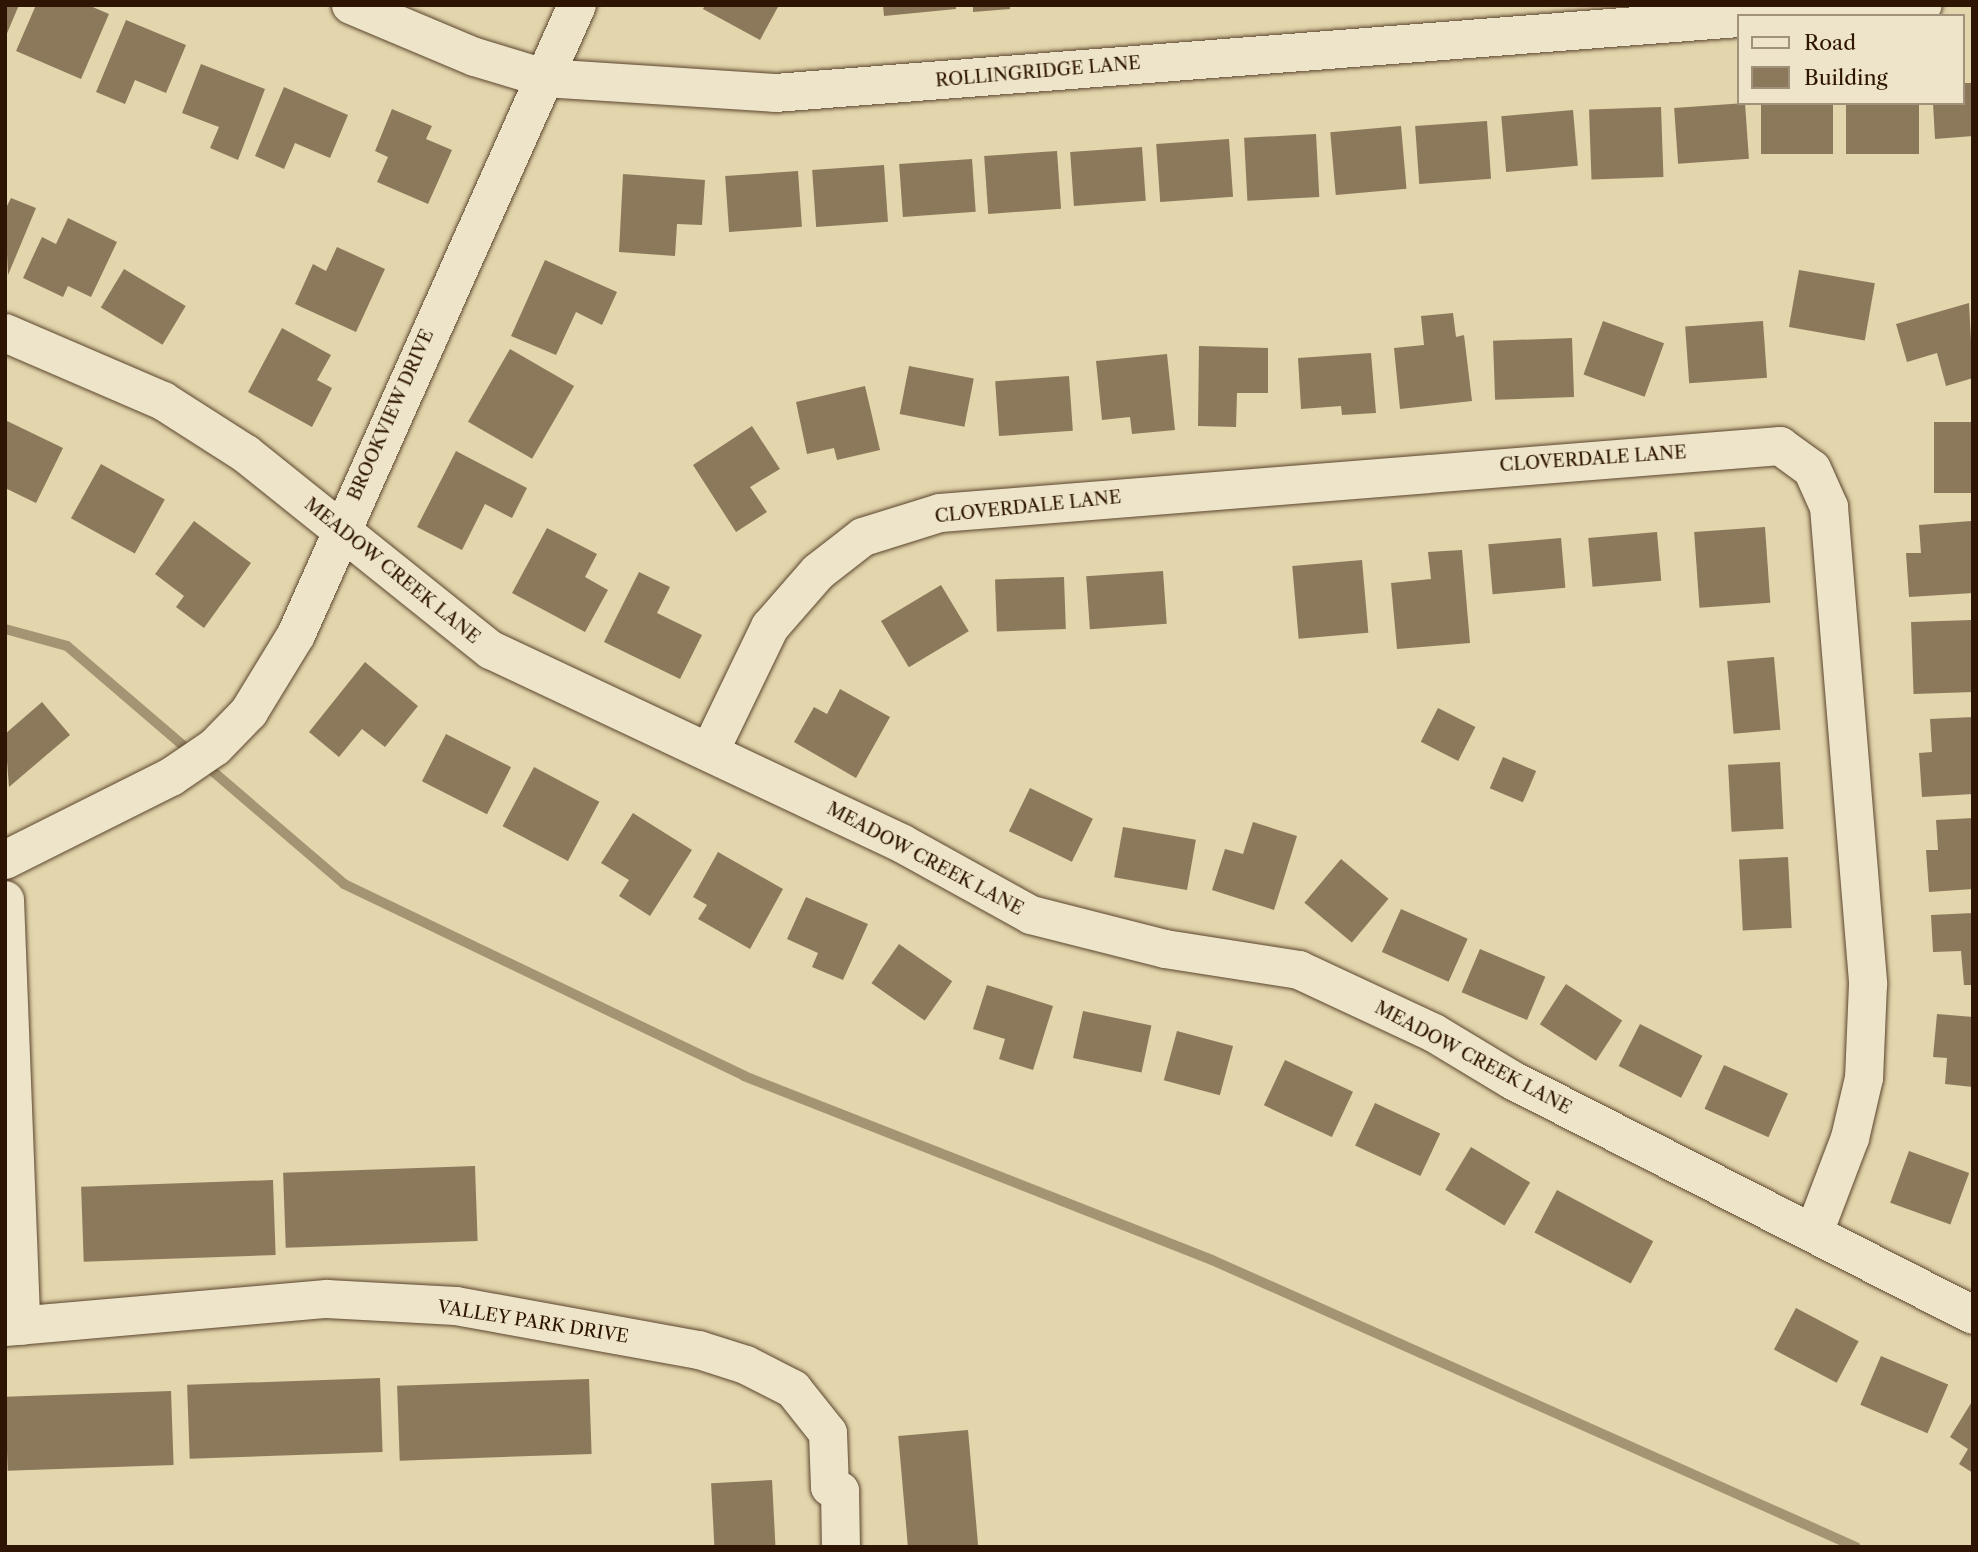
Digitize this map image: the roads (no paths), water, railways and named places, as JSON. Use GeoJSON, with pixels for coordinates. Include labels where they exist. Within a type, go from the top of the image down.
{"type":"FeatureCollection","features":[{"type":"Feature","properties":{"kind":"street","name":"ROLLINGRIDGE LANE"},"geometry":{"type":"LineString","coordinates":[[351,5],[475,57],[544,78],[775,93],[1736,18]]}},
{"type":"Feature","properties":{"kind":"street","name":"BROOKVIEW DRIVE"},"geometry":{"type":"LineString","coordinates":[[5,860],[171,778],[215,747],[249,712],[296,635],[339,530],[577,5]]}},
{"type":"Feature","properties":{"kind":"street"},"geometry":{"type":"LineString","coordinates":[[1797,14],[1923,5]]}},
{"type":"Feature","properties":{"kind":"street","name":"MEADOW CREEK LANE"},"geometry":{"type":"LineString","coordinates":[[5,333],[163,401],[246,454],[491,650],[903,844],[1031,915],[1165,949],[1299,970],[1434,1033],[1511,1080],[1973,1315]]}},
{"type":"Feature","properties":{"kind":"street","name":"CLOVERDALE LANE"},"geometry":{"type":"LineString","coordinates":[[710,751],[770,627],[818,572],[863,537],[940,513],[1780,446],[1812,469],[1829,507],[1868,984],[1864,1078],[1850,1138],[1814,1233]]}},
{"type":"Feature","properties":{"kind":"street"},"geometry":{"type":"LineString","coordinates":[[5,900],[13,1326]]}},
{"type":"Feature","properties":{"kind":"street","name":"VALLEY PARK DRIVE"},"geometry":{"type":"LineString","coordinates":[[13,1326],[327,1299],[456,1306],[699,1350],[746,1365],[793,1389],[828,1433],[830,1487],[840,1491],[841,1547]]}},
{"type":"Feature","properties":{"kind":"waterway"},"geometry":{"type":"LineString","coordinates":[[5,629],[67,646],[192,753]]}},
{"type":"Feature","properties":{"kind":"waterway"},"geometry":{"type":"LineString","coordinates":[[203,763],[344,884],[744,1076],[1212,1260],[1856,1547]]}}]}
